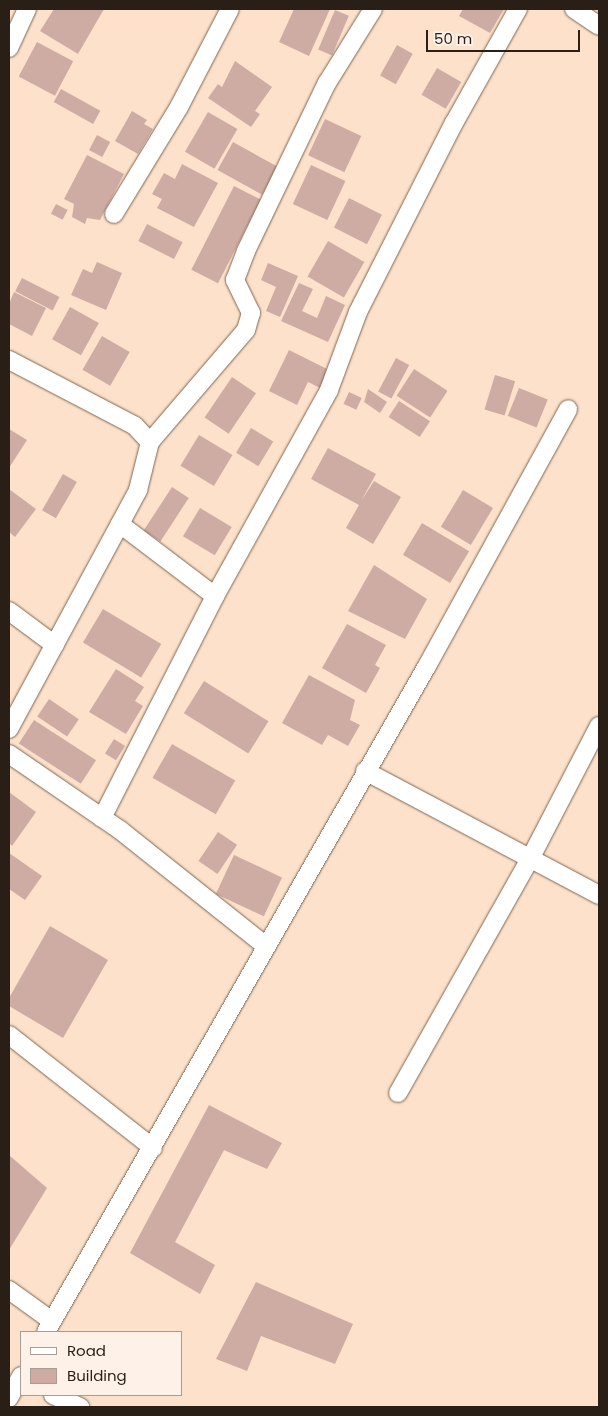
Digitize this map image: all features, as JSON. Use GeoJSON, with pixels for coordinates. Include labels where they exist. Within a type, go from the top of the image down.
{"type":"FeatureCollection","features":[{"type":"Feature","properties":{"kind":"street"},"geometry":{"type":"LineString","coordinates":[[9,48],[28,9]]}},
{"type":"Feature","properties":{"kind":"street"},"geometry":{"type":"LineString","coordinates":[[114,214],[179,107],[230,9]]}},
{"type":"Feature","properties":{"kind":"street"},"geometry":{"type":"LineString","coordinates":[[9,729],[138,490],[150,442],[246,330],[251,313],[235,280],[246,251],[327,83],[373,9]]}},
{"type":"Feature","properties":{"kind":"street"},"geometry":{"type":"LineString","coordinates":[[102,818],[215,596],[329,390],[358,312],[454,123],[518,9]]}},
{"type":"Feature","properties":{"kind":"street"},"geometry":{"type":"LineString","coordinates":[[574,9],[599,26]]}},
{"type":"Feature","properties":{"kind":"street"},"geometry":{"type":"LineString","coordinates":[[9,360],[135,426],[150,442]]}},
{"type":"Feature","properties":{"kind":"street"},"geometry":{"type":"LineString","coordinates":[[9,1290],[49,1327],[153,1148],[568,409]]}},
{"type":"Feature","properties":{"kind":"street"},"geometry":{"type":"LineString","coordinates":[[120,524],[215,596]]}},
{"type":"Feature","properties":{"kind":"street"},"geometry":{"type":"LineString","coordinates":[[9,611],[56,645]]}},
{"type":"Feature","properties":{"kind":"street"},"geometry":{"type":"LineString","coordinates":[[398,1093],[530,859],[599,726]]}},
{"type":"Feature","properties":{"kind":"street"},"geometry":{"type":"LineString","coordinates":[[9,754],[102,818],[266,946]]}},
{"type":"Feature","properties":{"kind":"street"},"geometry":{"type":"LineString","coordinates":[[365,771],[599,895]]}},
{"type":"Feature","properties":{"kind":"street"},"geometry":{"type":"LineString","coordinates":[[9,1035],[153,1148]]}},
{"type":"Feature","properties":{"kind":"street"},"geometry":{"type":"LineString","coordinates":[[9,1398],[20,1381]]}},
{"type":"Feature","properties":{"kind":"street"},"geometry":{"type":"LineString","coordinates":[[55,1396],[80,1407]]}},
{"type":"Feature","properties":{"kind":"building"},"geometry":{"type":"Polygon","coordinates":[[[54,9],[104,9],[78,54],[40,31],[54,9]]]}},
{"type":"Feature","properties":{"kind":"building"},"geometry":{"type":"Polygon","coordinates":[[[294,9],[330,9],[309,56],[279,42],[294,9]]]}},
{"type":"Feature","properties":{"kind":"building"},"geometry":{"type":"Polygon","coordinates":[[[463,9],[504,9],[490,33],[459,16],[463,9]]]}},
{"type":"Feature","properties":{"kind":"building"},"geometry":{"type":"Polygon","coordinates":[[[335,10],[349,16],[332,55],[318,50],[335,10]]]}},
{"type":"Feature","properties":{"kind":"building"},"geometry":{"type":"Polygon","coordinates":[[[37,42],[73,61],[55,96],[19,76],[37,42]]]}},
{"type":"Feature","properties":{"kind":"building"},"geometry":{"type":"Polygon","coordinates":[[[397,45],[413,54],[396,84],[380,76],[397,45]]]}},
{"type":"Feature","properties":{"kind":"building"},"geometry":{"type":"Polygon","coordinates":[[[235,61],[272,87],[255,111],[260,114],[251,127],[208,98],[218,84],[222,87],[235,61]]]}},
{"type":"Feature","properties":{"kind":"building"},"geometry":{"type":"Polygon","coordinates":[[[437,68],[461,82],[446,109],[422,95],[437,68]]]}},
{"type":"Feature","properties":{"kind":"building"},"geometry":{"type":"Polygon","coordinates":[[[61,89],[100,111],[93,124],[54,102],[61,89]]]}},
{"type":"Feature","properties":{"kind":"building"},"geometry":{"type":"Polygon","coordinates":[[[132,111],[147,120],[144,124],[153,129],[138,154],[115,141],[132,111]]]}},
{"type":"Feature","properties":{"kind":"building"},"geometry":{"type":"Polygon","coordinates":[[[208,112],[237,129],[214,169],[185,152],[208,112]]]}},
{"type":"Feature","properties":{"kind":"building"},"geometry":{"type":"Polygon","coordinates":[[[325,119],[361,136],[344,172],[308,155],[325,119]]]}},
{"type":"Feature","properties":{"kind":"building"},"geometry":{"type":"Polygon","coordinates":[[[97,135],[110,142],[102,157],[89,150],[97,135]]]}},
{"type":"Feature","properties":{"kind":"building"},"geometry":{"type":"Polygon","coordinates":[[[233,142],[278,167],[262,195],[217,170],[233,142]]]}},
{"type":"Feature","properties":{"kind":"building"},"geometry":{"type":"Polygon","coordinates":[[[87,155],[124,174],[100,220],[87,218],[85,224],[72,217],[74,204],[64,199],[87,155]]]}},
{"type":"Feature","properties":{"kind":"building"},"geometry":{"type":"Polygon","coordinates":[[[182,164],[218,183],[194,227],[157,208],[162,199],[152,194],[164,173],[175,179],[182,164]]]}},
{"type":"Feature","properties":{"kind":"building"},"geometry":{"type":"Polygon","coordinates":[[[311,165],[345,181],[327,220],[293,204],[311,165]]]}},
{"type":"Feature","properties":{"kind":"building"},"geometry":{"type":"Polygon","coordinates":[[[234,186],[261,200],[218,283],[191,270],[234,186]]]}},
{"type":"Feature","properties":{"kind":"building"},"geometry":{"type":"Polygon","coordinates":[[[349,198],[382,215],[367,244],[334,227],[349,198]]]}},
{"type":"Feature","properties":{"kind":"building"},"geometry":{"type":"Polygon","coordinates":[[[56,204],[68,210],[63,220],[51,214],[56,204]]]}},
{"type":"Feature","properties":{"kind":"building"},"geometry":{"type":"Polygon","coordinates":[[[147,224],[183,242],[174,259],[138,241],[147,224]]]}},
{"type":"Feature","properties":{"kind":"building"},"geometry":{"type":"Polygon","coordinates":[[[328,241],[364,262],[344,298],[308,277],[328,241]]]}},
{"type":"Feature","properties":{"kind":"building"},"geometry":{"type":"Polygon","coordinates":[[[97,262],[122,273],[106,310],[71,295],[83,269],[92,273],[97,262]]]}},
{"type":"Feature","properties":{"kind":"building"},"geometry":{"type":"Polygon","coordinates":[[[268,263],[298,276],[280,317],[266,311],[276,287],[261,280],[268,263]]]}},
{"type":"Feature","properties":{"kind":"building"},"geometry":{"type":"Polygon","coordinates":[[[22,278],[59,297],[53,310],[15,291],[22,278]]]}},
{"type":"Feature","properties":{"kind":"building"},"geometry":{"type":"Polygon","coordinates":[[[299,283],[313,289],[302,311],[317,318],[326,296],[345,305],[328,342],[281,321],[299,283]]]}},
{"type":"Feature","properties":{"kind":"building"},"geometry":{"type":"Polygon","coordinates":[[[14,292],[46,308],[32,336],[9,324],[9,304],[14,292]]]}},
{"type":"Feature","properties":{"kind":"building"},"geometry":{"type":"Polygon","coordinates":[[[70,307],[99,323],[81,355],[52,339],[70,307]]]}},
{"type":"Feature","properties":{"kind":"building"},"geometry":{"type":"Polygon","coordinates":[[[102,336],[130,352],[110,386],[82,370],[102,336]]]}},
{"type":"Feature","properties":{"kind":"building"},"geometry":{"type":"Polygon","coordinates":[[[289,350],[329,370],[320,388],[308,382],[297,405],[269,391],[289,350]]]}},
{"type":"Feature","properties":{"kind":"building"},"geometry":{"type":"Polygon","coordinates":[[[396,358],[409,365],[391,399],[378,392],[396,358]]]}},
{"type":"Feature","properties":{"kind":"building"},"geometry":{"type":"Polygon","coordinates":[[[414,369],[448,391],[430,418],[397,396],[414,369]]]}},
{"type":"Feature","properties":{"kind":"building"},"geometry":{"type":"Polygon","coordinates":[[[495,375],[515,381],[505,416],[484,409],[495,375]]]}},
{"type":"Feature","properties":{"kind":"building"},"geometry":{"type":"Polygon","coordinates":[[[232,377],[256,393],[229,434],[205,418],[232,377]]]}},
{"type":"Feature","properties":{"kind":"building"},"geometry":{"type":"Polygon","coordinates":[[[519,388],[548,400],[537,427],[508,416],[519,388]]]}},
{"type":"Feature","properties":{"kind":"building"},"geometry":{"type":"Polygon","coordinates":[[[368,389],[387,402],[380,413],[364,402],[368,389]]]}},
{"type":"Feature","properties":{"kind":"building"},"geometry":{"type":"Polygon","coordinates":[[[349,392],[362,398],[356,410],[344,404],[349,392]]]}},
{"type":"Feature","properties":{"kind":"building"},"geometry":{"type":"Polygon","coordinates":[[[399,401],[430,421],[420,437],[389,417],[399,401]]]}},
{"type":"Feature","properties":{"kind":"building"},"geometry":{"type":"Polygon","coordinates":[[[251,428],[273,441],[258,466],[236,453],[251,428]]]}},
{"type":"Feature","properties":{"kind":"building"},"geometry":{"type":"Polygon","coordinates":[[[9,429],[27,440],[9,468],[9,429]]]}},
{"type":"Feature","properties":{"kind":"building"},"geometry":{"type":"Polygon","coordinates":[[[199,435],[232,455],[214,486],[180,466],[199,435]]]}},
{"type":"Feature","properties":{"kind":"building"},"geometry":{"type":"Polygon","coordinates":[[[328,448],[376,474],[361,501],[374,481],[401,497],[373,544],[346,528],[359,505],[311,479],[328,448]]]}},
{"type":"Feature","properties":{"kind":"building"},"geometry":{"type":"Polygon","coordinates":[[[63,474],[77,482],[56,518],[42,510],[63,474]]]}},
{"type":"Feature","properties":{"kind":"building"},"geometry":{"type":"Polygon","coordinates":[[[172,487],[189,498],[160,542],[144,531],[172,487]]]}},
{"type":"Feature","properties":{"kind":"building"},"geometry":{"type":"Polygon","coordinates":[[[9,489],[36,509],[15,537],[9,532],[9,489]]]}},
{"type":"Feature","properties":{"kind":"building"},"geometry":{"type":"Polygon","coordinates":[[[463,490],[493,508],[471,545],[441,527],[463,490]]]}},
{"type":"Feature","properties":{"kind":"building"},"geometry":{"type":"Polygon","coordinates":[[[200,508],[232,527],[215,555],[183,536],[200,508]]]}},
{"type":"Feature","properties":{"kind":"building"},"geometry":{"type":"Polygon","coordinates":[[[422,523],[469,551],[450,583],[403,555],[422,523]]]}},
{"type":"Feature","properties":{"kind":"building"},"geometry":{"type":"Polygon","coordinates":[[[374,565],[427,599],[405,639],[348,611],[374,565]]]}},
{"type":"Feature","properties":{"kind":"building"},"geometry":{"type":"Polygon","coordinates":[[[103,609],[161,644],[141,677],[83,642],[103,609]]]}},
{"type":"Feature","properties":{"kind":"building"},"geometry":{"type":"Polygon","coordinates":[[[347,624],[386,645],[375,665],[380,668],[366,693],[322,668],[347,624]]]}},
{"type":"Feature","properties":{"kind":"building"},"geometry":{"type":"Polygon","coordinates":[[[116,669],[144,687],[135,701],[143,706],[126,734],[89,712],[116,669]]]}},
{"type":"Feature","properties":{"kind":"building"},"geometry":{"type":"Polygon","coordinates":[[[309,675],[355,700],[350,720],[360,725],[348,746],[328,735],[322,745],[282,723],[309,675]]]}},
{"type":"Feature","properties":{"kind":"building"},"geometry":{"type":"Polygon","coordinates":[[[204,681],[268,721],[248,753],[184,713],[204,681]]]}},
{"type":"Feature","properties":{"kind":"building"},"geometry":{"type":"Polygon","coordinates":[[[49,699],[79,719],[67,737],[37,716],[49,699]]]}},
{"type":"Feature","properties":{"kind":"building"},"geometry":{"type":"Polygon","coordinates":[[[34,720],[96,760],[81,784],[19,743],[34,720]]]}},
{"type":"Feature","properties":{"kind":"building"},"geometry":{"type":"Polygon","coordinates":[[[114,739],[125,746],[116,760],[105,753],[114,739]]]}},
{"type":"Feature","properties":{"kind":"building"},"geometry":{"type":"Polygon","coordinates":[[[172,744],[235,780],[216,814],[153,778],[172,744]]]}},
{"type":"Feature","properties":{"kind":"building"},"geometry":{"type":"Polygon","coordinates":[[[9,792],[36,812],[12,846],[9,843],[9,792]]]}},
{"type":"Feature","properties":{"kind":"building"},"geometry":{"type":"Polygon","coordinates":[[[218,832],[237,845],[217,874],[198,861],[218,832]]]}},
{"type":"Feature","properties":{"kind":"building"},"geometry":{"type":"Polygon","coordinates":[[[9,853],[42,876],[25,900],[9,889],[9,853]]]}},
{"type":"Feature","properties":{"kind":"building"},"geometry":{"type":"Polygon","coordinates":[[[234,855],[282,877],[264,916],[216,894],[234,855]]]}},
{"type":"Feature","properties":{"kind":"building"},"geometry":{"type":"Polygon","coordinates":[[[50,926],[108,960],[63,1038],[9,1006],[9,998],[50,926]]]}},
{"type":"Feature","properties":{"kind":"building"},"geometry":{"type":"Polygon","coordinates":[[[209,1105],[282,1143],[267,1169],[224,1150],[175,1242],[215,1265],[200,1294],[130,1253],[209,1105]]]}},
{"type":"Feature","properties":{"kind":"building"},"geometry":{"type":"Polygon","coordinates":[[[9,1155],[47,1188],[9,1250],[9,1155]]]}},
{"type":"Feature","properties":{"kind":"building"},"geometry":{"type":"Polygon","coordinates":[[[256,1282],[353,1324],[335,1364],[261,1336],[247,1371],[216,1359],[256,1282]]]}}]}
